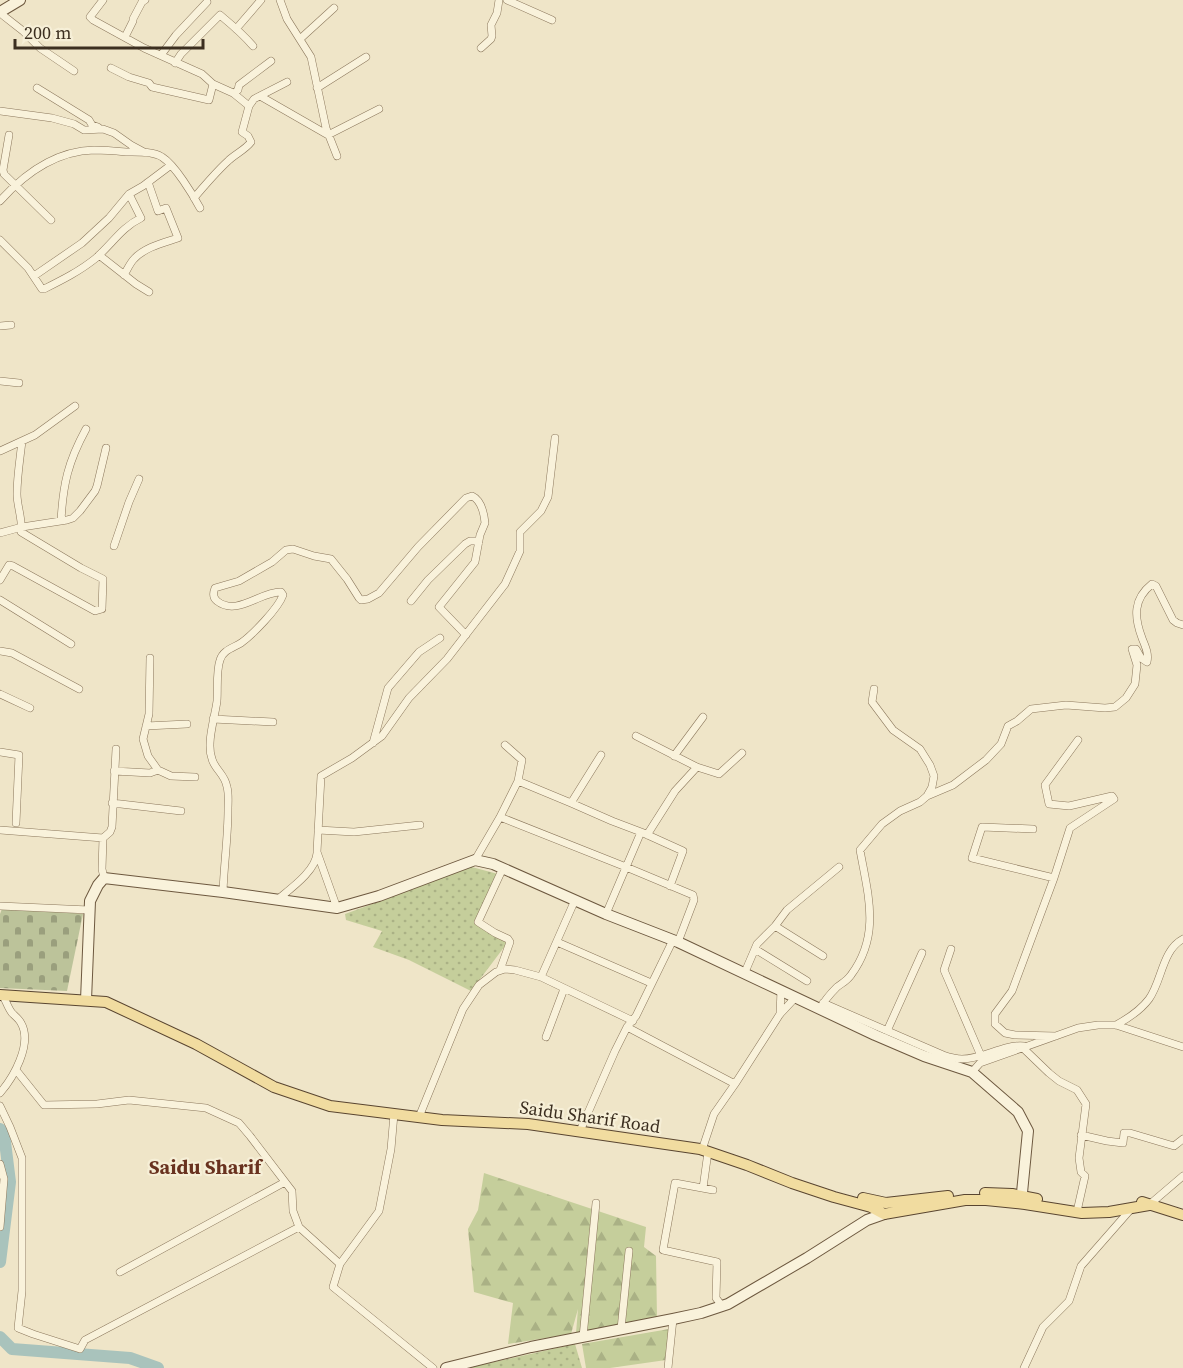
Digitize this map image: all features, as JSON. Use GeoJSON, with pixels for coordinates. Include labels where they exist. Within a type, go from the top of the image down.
{"type":"FeatureCollection","features":[{"type":"Feature","properties":{"kind":"main road","name":"Saidu Sharif Road"},"geometry":{"type":"LineString","coordinates":[[1,995],[106,1002],[196,1044],[274,1087],[330,1106],[419,1118],[528,1124],[608,1134],[704,1149],[748,1163]]}},
{"type":"Feature","properties":{"kind":"main road"},"geometry":{"type":"LineString","coordinates":[[748,1163],[885,1208]]}},
{"type":"Feature","properties":{"kind":"main road"},"geometry":{"type":"LineString","coordinates":[[748,1163],[792,1183],[871,1207],[885,1208],[987,1193],[1078,1207],[1105,1207],[1138,1201],[1182,1214]]}},
{"type":"Feature","properties":{"kind":"main road"},"geometry":{"type":"LineString","coordinates":[[1021,1199],[1078,1213],[1109,1212],[1149,1205]]}},
{"type":"Feature","properties":{"kind":"street"},"geometry":{"type":"LineString","coordinates":[[20,0],[0,12],[40,48],[74,70]]}},
{"type":"Feature","properties":{"kind":"street"},"geometry":{"type":"LineString","coordinates":[[103,0],[90,17],[144,48],[201,74],[213,84],[234,93],[249,106]]}},
{"type":"Feature","properties":{"kind":"street"},"geometry":{"type":"LineString","coordinates":[[125,37],[145,0]]}},
{"type":"Feature","properties":{"kind":"street"},"geometry":{"type":"LineString","coordinates":[[236,29],[261,0]]}},
{"type":"Feature","properties":{"kind":"street"},"geometry":{"type":"LineString","coordinates":[[280,0],[287,19],[311,57],[326,128],[337,156]]}},
{"type":"Feature","properties":{"kind":"street"},"geometry":{"type":"LineString","coordinates":[[481,48],[491,39],[491,25],[497,13],[499,0]]}},
{"type":"Feature","properties":{"kind":"street"},"geometry":{"type":"LineString","coordinates":[[507,0],[552,20]]}},
{"type":"Feature","properties":{"kind":"street"},"geometry":{"type":"LineString","coordinates":[[160,56],[207,2]]}},
{"type":"Feature","properties":{"kind":"street"},"geometry":{"type":"LineString","coordinates":[[300,39],[334,8]]}},
{"type":"Feature","properties":{"kind":"street"},"geometry":{"type":"LineString","coordinates":[[176,63],[181,54],[220,15],[240,31],[253,46]]}},
{"type":"Feature","properties":{"kind":"street"},"geometry":{"type":"LineString","coordinates":[[317,88],[366,57]]}},
{"type":"Feature","properties":{"kind":"street"},"geometry":{"type":"LineString","coordinates":[[234,93],[238,90],[239,85],[271,61]]}},
{"type":"Feature","properties":{"kind":"street"},"geometry":{"type":"LineString","coordinates":[[111,68],[149,83],[152,87],[209,100],[213,84]]}},
{"type":"Feature","properties":{"kind":"street"},"geometry":{"type":"LineString","coordinates":[[194,198],[227,162],[247,148],[251,142],[242,132],[249,106],[254,99],[287,82]]}},
{"type":"Feature","properties":{"kind":"street"},"geometry":{"type":"LineString","coordinates":[[37,88],[92,124],[114,133],[147,153]]}},
{"type":"Feature","properties":{"kind":"street"},"geometry":{"type":"LineString","coordinates":[[260,96],[328,135]]}},
{"type":"Feature","properties":{"kind":"street"},"geometry":{"type":"LineString","coordinates":[[328,135],[379,109]]}},
{"type":"Feature","properties":{"kind":"street"},"geometry":{"type":"LineString","coordinates":[[0,111],[52,118],[74,124],[84,130],[103,129]]}},
{"type":"Feature","properties":{"kind":"street"},"geometry":{"type":"LineString","coordinates":[[9,135],[3,170],[5,176],[51,220]]}},
{"type":"Feature","properties":{"kind":"street"},"geometry":{"type":"LineString","coordinates":[[0,201],[34,170],[49,161],[71,153],[94,150],[161,156],[171,165],[200,208]]}},
{"type":"Feature","properties":{"kind":"street"},"geometry":{"type":"LineString","coordinates":[[34,276],[82,243],[109,218],[129,194],[171,165]]}},
{"type":"Feature","properties":{"kind":"street"},"geometry":{"type":"LineString","coordinates":[[124,275],[134,259],[143,252],[178,238],[166,208],[158,211],[148,182]]}},
{"type":"Feature","properties":{"kind":"street"},"geometry":{"type":"LineString","coordinates":[[0,240],[44,290],[82,269],[128,225],[141,218],[129,194]]}},
{"type":"Feature","properties":{"kind":"street"},"geometry":{"type":"LineString","coordinates":[[99,255],[149,292]]}},
{"type":"Feature","properties":{"kind":"street"},"geometry":{"type":"LineString","coordinates":[[0,326],[10,325]]}},
{"type":"Feature","properties":{"kind":"street"},"geometry":{"type":"LineString","coordinates":[[0,381],[20,382]]}},
{"type":"Feature","properties":{"kind":"street"},"geometry":{"type":"LineString","coordinates":[[0,451],[35,435],[75,406]]}},
{"type":"Feature","properties":{"kind":"street"},"geometry":{"type":"LineString","coordinates":[[61,521],[67,473],[74,451],[86,429]]}},
{"type":"Feature","properties":{"kind":"street"},"geometry":{"type":"LineString","coordinates":[[277,900],[317,860],[321,776],[352,758],[382,736],[409,698],[447,659],[505,584],[520,551],[520,532],[541,511],[548,497],[555,438]]}},
{"type":"Feature","properties":{"kind":"street"},"geometry":{"type":"LineString","coordinates":[[0,580],[7,567],[13,566],[95,611],[102,609],[103,579],[21,532],[17,494],[22,441]]}},
{"type":"Feature","properties":{"kind":"street"},"geometry":{"type":"LineString","coordinates":[[0,533],[73,518],[95,491],[106,448]]}},
{"type":"Feature","properties":{"kind":"street"},"geometry":{"type":"LineString","coordinates":[[114,546],[139,479]]}},
{"type":"Feature","properties":{"kind":"street"},"geometry":{"type":"LineString","coordinates":[[224,892],[228,788],[225,778],[211,758],[211,736],[217,701],[219,663],[224,653],[240,643],[264,620],[283,595],[281,592],[274,592],[244,604],[229,607],[217,601],[213,593],[215,588],[239,582],[272,562],[286,550],[293,549],[331,559],[359,598],[368,599],[379,593],[418,547],[470,495],[477,499],[485,519],[475,562],[439,607],[466,634]]}},
{"type":"Feature","properties":{"kind":"street"},"geometry":{"type":"LineString","coordinates":[[411,601],[428,580],[465,544],[470,541],[479,541]]}},
{"type":"Feature","properties":{"kind":"street"},"geometry":{"type":"LineString","coordinates":[[821,1006],[831,993],[849,979],[864,955],[870,933],[870,917],[860,850],[882,824],[927,796],[953,785],[986,760],[1000,744],[1008,726],[1030,709],[1066,705],[1115,707],[1126,698],[1135,684],[1137,665],[1132,649],[1136,649],[1140,658],[1147,662],[1148,656],[1140,634],[1137,602],[1152,585],[1156,586],[1173,620],[1183,625]]}},
{"type":"Feature","properties":{"kind":"street"},"geometry":{"type":"LineString","coordinates":[[0,600],[71,644]]}},
{"type":"Feature","properties":{"kind":"street"},"geometry":{"type":"LineString","coordinates":[[373,743],[388,688],[419,652],[440,638]]}},
{"type":"Feature","properties":{"kind":"street"},"geometry":{"type":"LineString","coordinates":[[0,651],[12,653],[79,689]]}},
{"type":"Feature","properties":{"kind":"street"},"geometry":{"type":"LineString","coordinates":[[150,658],[149,714],[143,739],[148,756],[158,770],[171,776],[195,777]]}},
{"type":"Feature","properties":{"kind":"street"},"geometry":{"type":"LineString","coordinates":[[874,689],[872,702],[878,712],[893,730],[920,749],[930,765],[934,776],[927,796]]}},
{"type":"Feature","properties":{"kind":"street"},"geometry":{"type":"LineString","coordinates":[[0,693],[30,708]]}},
{"type":"Feature","properties":{"kind":"street"},"geometry":{"type":"LineString","coordinates":[[674,756],[703,717]]}},
{"type":"Feature","properties":{"kind":"street"},"geometry":{"type":"LineString","coordinates":[[213,719],[273,722]]}},
{"type":"Feature","properties":{"kind":"street"},"geometry":{"type":"LineString","coordinates":[[146,726],[187,724]]}},
{"type":"Feature","properties":{"kind":"street"},"geometry":{"type":"LineString","coordinates":[[636,736],[697,767],[718,774],[742,753]]}},
{"type":"Feature","properties":{"kind":"street"},"geometry":{"type":"LineString","coordinates":[[1056,1036],[1024,1036],[1005,1033],[995,1024],[995,1014],[1012,991],[1070,828],[1114,799],[1112,796],[1069,806],[1049,804],[1045,785],[1078,740]]}},
{"type":"Feature","properties":{"kind":"street"},"geometry":{"type":"LineString","coordinates":[[475,860],[518,781],[522,760],[505,745]]}},
{"type":"Feature","properties":{"kind":"street"},"geometry":{"type":"LineString","coordinates":[[86,1000],[89,910],[93,893],[104,878],[102,869],[104,838],[112,827],[116,749]]}},
{"type":"Feature","properties":{"kind":"street"},"geometry":{"type":"LineString","coordinates":[[0,752],[19,755],[16,823]]}},
{"type":"Feature","properties":{"kind":"street"},"geometry":{"type":"LineString","coordinates":[[570,802],[601,755]]}},
{"type":"Feature","properties":{"kind":"street"},"geometry":{"type":"LineString","coordinates":[[606,914],[626,867],[644,834],[675,791],[697,767]]}},
{"type":"Feature","properties":{"kind":"street"},"geometry":{"type":"LineString","coordinates":[[114,771],[150,773],[158,770]]}},
{"type":"Feature","properties":{"kind":"street"},"geometry":{"type":"LineString","coordinates":[[518,781],[683,851],[670,886]]}},
{"type":"Feature","properties":{"kind":"street"},"geometry":{"type":"LineString","coordinates":[[112,803],[181,812]]}},
{"type":"Feature","properties":{"kind":"street"},"geometry":{"type":"LineString","coordinates":[[500,817],[626,867],[694,897],[676,941],[615,1051],[580,1131]]}},
{"type":"Feature","properties":{"kind":"street"},"geometry":{"type":"LineString","coordinates":[[318,830],[354,832],[420,825]]}},
{"type":"Feature","properties":{"kind":"street"},"geometry":{"type":"LineString","coordinates":[[1033,829],[982,828],[972,858],[1054,878]]}},
{"type":"Feature","properties":{"kind":"street"},"geometry":{"type":"LineString","coordinates":[[0,830],[104,838]]}},
{"type":"Feature","properties":{"kind":"street"},"geometry":{"type":"LineString","coordinates":[[317,852],[337,908]]}},
{"type":"Feature","properties":{"kind":"street"},"geometry":{"type":"LineString","coordinates":[[104,878],[337,908],[379,896],[475,860],[493,864],[606,914],[676,941],[745,972],[795,998],[887,1031],[943,1055],[961,1059],[981,1056],[1014,1045],[1025,1047],[1054,1077],[1077,1090],[1086,1104],[1079,1158],[1081,1172],[1085,1176],[1078,1207]]}},
{"type":"Feature","properties":{"kind":"street"},"geometry":{"type":"LineString","coordinates":[[745,972],[761,940],[787,910],[839,867]]}},
{"type":"Feature","properties":{"kind":"street"},"geometry":{"type":"LineString","coordinates":[[500,970],[510,942],[478,922],[503,868]]}},
{"type":"Feature","properties":{"kind":"street"},"geometry":{"type":"LineString","coordinates":[[541,977],[575,900]]}},
{"type":"Feature","properties":{"kind":"street"},"geometry":{"type":"LineString","coordinates":[[0,906],[89,910]]}},
{"type":"Feature","properties":{"kind":"street"},"geometry":{"type":"LineString","coordinates":[[775,926],[823,956]]}},
{"type":"Feature","properties":{"kind":"street"},"geometry":{"type":"LineString","coordinates":[[1116,1025],[1132,1017],[1150,998],[1170,952],[1183,939]]}},
{"type":"Feature","properties":{"kind":"street"},"geometry":{"type":"LineString","coordinates":[[557,942],[651,983]]}},
{"type":"Feature","properties":{"kind":"street"},"geometry":{"type":"LineString","coordinates":[[755,949],[807,981]]}},
{"type":"Feature","properties":{"kind":"street"},"geometry":{"type":"LineString","coordinates":[[951,949],[944,970],[981,1056]]}},
{"type":"Feature","properties":{"kind":"street"},"geometry":{"type":"LineString","coordinates":[[887,1031],[922,952]]}},
{"type":"Feature","properties":{"kind":"street"},"geometry":{"type":"LineString","coordinates":[[419,1118],[463,1009],[479,986],[495,972],[505,969],[515,970],[541,977],[633,1021]]}},
{"type":"Feature","properties":{"kind":"street"},"geometry":{"type":"LineString","coordinates":[[546,1037],[564,989]]}},
{"type":"Feature","properties":{"kind":"street"},"geometry":{"type":"LineString","coordinates":[[780,1014],[781,990]]}},
{"type":"Feature","properties":{"kind":"street"},"geometry":{"type":"LineString","coordinates":[[0,1093],[16,1070],[23,1048],[24,1032],[21,1023],[10,1011],[1,995]]}},
{"type":"Feature","properties":{"kind":"street"},"geometry":{"type":"LineString","coordinates":[[703,1188],[704,1149],[714,1114],[780,1014],[795,998]]}},
{"type":"Feature","properties":{"kind":"street"},"geometry":{"type":"LineString","coordinates":[[821,1006],[924,1056],[972,1072],[1018,1112],[1028,1131],[1021,1199]]}},
{"type":"Feature","properties":{"kind":"street"},"geometry":{"type":"LineString","coordinates":[[972,1072],[980,1063],[1078,1028],[1098,1025],[1116,1025],[1183,1047]]}},
{"type":"Feature","properties":{"kind":"street"},"geometry":{"type":"LineString","coordinates":[[627,1027],[735,1084]]}},
{"type":"Feature","properties":{"kind":"street"},"geometry":{"type":"LineString","coordinates":[[16,1070],[44,1105],[97,1104],[129,1100],[206,1108],[239,1123],[292,1191],[293,1211],[299,1227],[340,1264]]}},
{"type":"Feature","properties":{"kind":"street"},"geometry":{"type":"LineString","coordinates":[[0,1106],[22,1158],[22,1291],[18,1328],[80,1349],[85,1340],[299,1227]]}},
{"type":"Feature","properties":{"kind":"street"},"geometry":{"type":"LineString","coordinates":[[394,1114],[391,1149],[379,1211],[340,1264],[333,1287],[433,1368]]}},
{"type":"Feature","properties":{"kind":"street"},"geometry":{"type":"LineString","coordinates":[[1081,1135],[1123,1143],[1124,1133],[1173,1146],[1183,1139]]}},
{"type":"Feature","properties":{"kind":"street"},"geometry":{"type":"LineString","coordinates":[[0,1164],[4,1179],[0,1227]]}},
{"type":"Feature","properties":{"kind":"street"},"geometry":{"type":"LineString","coordinates":[[1149,1205],[1183,1176]]}},
{"type":"Feature","properties":{"kind":"street"},"geometry":{"type":"LineString","coordinates":[[120,1272],[285,1182]]}},
{"type":"Feature","properties":{"kind":"street"},"geometry":{"type":"LineString","coordinates":[[713,1190],[675,1183],[663,1250],[717,1262],[716,1298],[722,1306]]}},
{"type":"Feature","properties":{"kind":"street"},"geometry":{"type":"LineString","coordinates":[[583,1337],[596,1203]]}},
{"type":"Feature","properties":{"kind":"street"},"geometry":{"type":"LineString","coordinates":[[446,1368],[531,1347],[701,1313],[728,1304],[799,1263],[885,1208]]}},
{"type":"Feature","properties":{"kind":"street"},"geometry":{"type":"LineString","coordinates":[[1024,1368],[1043,1327],[1069,1302],[1081,1266],[1132,1208]]}},
{"type":"Feature","properties":{"kind":"street"},"geometry":{"type":"LineString","coordinates":[[621,1329],[629,1251]]}},
{"type":"Feature","properties":{"kind":"street"},"geometry":{"type":"LineString","coordinates":[[668,1368],[673,1319]]}},
{"type":"Feature","properties":{"kind":"green space"},"geometry":{"type":"Polygon","coordinates":[[[468,866],[498,874],[475,923],[508,942],[471,991],[409,960],[373,947],[382,931],[346,920],[345,914],[468,866]]]}},
{"type":"Feature","properties":{"kind":"green space"},"geometry":{"type":"Polygon","coordinates":[[[3,906],[83,914],[67,991],[0,988],[0,914],[3,906]]]}},
{"type":"Feature","properties":{"kind":"green space"},"geometry":{"type":"Polygon","coordinates":[[[484,1173],[646,1227],[644,1247],[656,1256],[657,1318],[576,1333],[578,1309],[571,1334],[508,1344],[513,1303],[474,1292],[468,1229],[478,1210],[484,1173]]]}},
{"type":"Feature","properties":{"kind":"green space"},"geometry":{"type":"Polygon","coordinates":[[[669,1329],[666,1360],[610,1368],[586,1368],[582,1344],[669,1329]]]}},
{"type":"Feature","properties":{"kind":"green space"},"geometry":{"type":"Polygon","coordinates":[[[575,1344],[582,1368],[467,1368],[575,1344]]]}},
{"type":"Feature","properties":{"kind":"waterway"},"geometry":{"type":"LineString","coordinates":[[0,1129],[4,1134],[10,1182],[0,1262]]}},
{"type":"Feature","properties":{"kind":"waterway"},"geometry":{"type":"LineString","coordinates":[[0,1337],[12,1349],[130,1358],[158,1368]]}},
{"type":"Feature","properties":{"kind":"district","name":"Saidu Sharif"},"geometry":{"type":"Point","coordinates":[205,1167]}}]}
